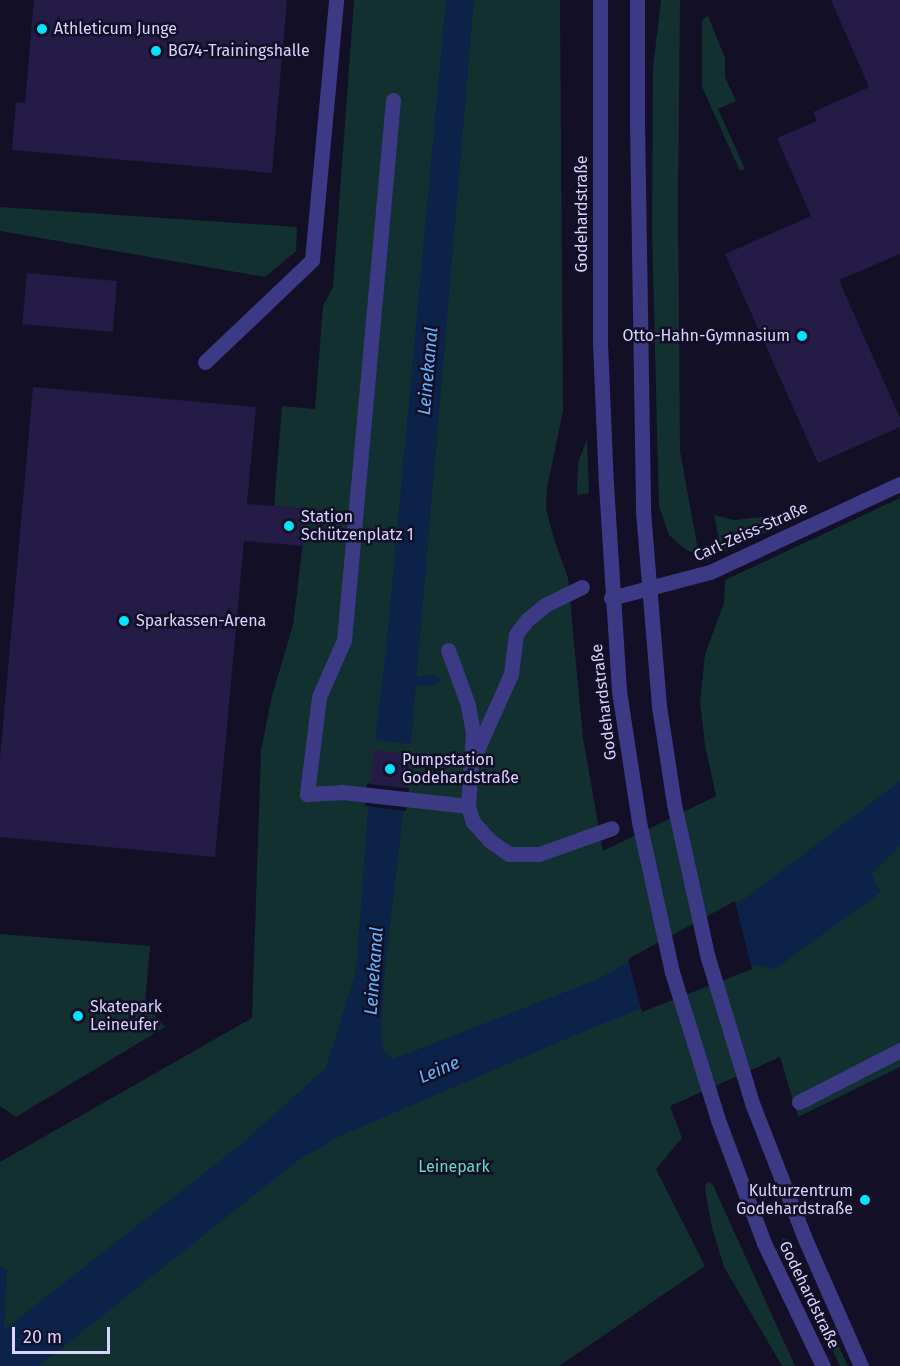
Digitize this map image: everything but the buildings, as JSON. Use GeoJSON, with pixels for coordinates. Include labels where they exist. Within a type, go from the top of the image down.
{"type":"FeatureCollection","features":[{"type":"Feature","properties":{"kind":"street"},"geometry":{"type":"LineString","coordinates":[[205,362],[312,260],[336,0]]}},
{"type":"Feature","properties":{"kind":"street","name":"Godehardstraße"},"geometry":{"type":"LineString","coordinates":[[600,0],[600,343],[611,598],[619,691],[639,822],[672,972],[718,1120],[764,1243],[823,1366]]}},
{"type":"Feature","properties":{"kind":"street","name":"Godehardstraße"},"geometry":{"type":"LineString","coordinates":[[638,0],[636,122],[642,452],[648,589],[659,706],[674,804],[708,958],[752,1103],[805,1239],[861,1366]]}},
{"type":"Feature","properties":{"kind":"street"},"geometry":{"type":"LineString","coordinates":[[393,100],[344,640],[319,697],[307,794],[342,792],[468,806]]}},
{"type":"Feature","properties":{"kind":"street","name":"Carl-Zeiss-Straße"},"geometry":{"type":"LineString","coordinates":[[611,598],[710,572],[900,483]]}},
{"type":"Feature","properties":{"kind":"street"},"geometry":{"type":"LineString","coordinates":[[473,759],[511,674],[516,634],[526,620],[545,605],[582,587]]}},
{"type":"Feature","properties":{"kind":"street"},"geometry":{"type":"LineString","coordinates":[[448,651],[468,705],[473,732],[473,759],[468,806],[473,822],[489,840],[509,854],[539,854],[612,828]]}},
{"type":"Feature","properties":{"kind":"street"},"geometry":{"type":"LineString","coordinates":[[799,1102],[900,1050]]}},
{"type":"Feature","properties":{"kind":"green space","name":"Leinepark"},"geometry":{"type":"Polygon","coordinates":[[[354,0],[560,0],[563,411],[547,488],[546,508],[568,578],[583,738],[603,851],[716,796],[705,745],[700,702],[705,654],[724,603],[725,580],[900,498],[900,1067],[798,1117],[780,1057],[670,1106],[682,1138],[656,1169],[705,1266],[559,1366],[0,1366],[0,1162],[252,1018],[261,750],[272,696],[293,625],[307,509],[274,506],[282,406],[315,409],[323,306],[333,287],[354,0]]]}},
{"type":"Feature","properties":{"kind":"green space"},"geometry":{"type":"Polygon","coordinates":[[[661,0],[680,0],[678,204],[680,451],[699,555],[686,550],[669,535],[659,506],[652,231],[653,68],[661,0]]]}},
{"type":"Feature","properties":{"kind":"green space"},"geometry":{"type":"Polygon","coordinates":[[[708,16],[725,58],[725,77],[736,101],[718,109],[745,169],[740,171],[702,87],[702,20],[708,16]]]}},
{"type":"Feature","properties":{"kind":"green space"},"geometry":{"type":"Polygon","coordinates":[[[0,207],[297,227],[296,251],[265,277],[0,231],[0,207]]]}},
{"type":"Feature","properties":{"kind":"green space"},"geometry":{"type":"Polygon","coordinates":[[[587,439],[589,493],[577,495],[578,463],[587,439]]]}},
{"type":"Feature","properties":{"kind":"green space"},"geometry":{"type":"Polygon","coordinates":[[[808,512],[722,553],[714,515],[734,520],[808,512]]]}},
{"type":"Feature","properties":{"kind":"green space","name":"Skatepark Leineufer"},"geometry":{"type":"Polygon","coordinates":[[[0,934],[150,946],[145,1004],[165,1027],[16,1117],[0,1106],[0,934]]]}},
{"type":"Feature","properties":{"kind":"green space"},"geometry":{"type":"Polygon","coordinates":[[[709,1182],[713,1185],[795,1366],[782,1366],[724,1267],[712,1228],[705,1189],[709,1182]]]}},
{"type":"Feature","properties":{"kind":"green space"},"geometry":{"type":"Polygon","coordinates":[[[783,1238],[788,1239],[848,1366],[840,1366],[781,1242],[783,1238]]]}},
{"type":"Feature","properties":{"kind":"water","name":"Leinekanal"},"geometry":{"type":"Polygon","coordinates":[[[446,0],[474,0],[411,744],[375,740],[386,651],[446,0]]]}},
{"type":"Feature","properties":{"kind":"water"},"geometry":{"type":"Polygon","coordinates":[[[900,781],[900,846],[871,874],[881,892],[775,969],[753,965],[594,1027],[338,1137],[297,1161],[39,1366],[0,1366],[0,1267],[7,1270],[4,1330],[240,1145],[326,1068],[356,971],[370,784],[406,788],[384,979],[381,1035],[384,1050],[393,1059],[596,980],[746,898],[900,781]]]}},
{"type":"Feature","properties":{"kind":"pier"},"geometry":{"type":"Polygon","coordinates":[[[367,783],[409,788],[406,811],[365,806],[367,783]]]}},
{"type":"Feature","properties":{"kind":"pier"},"geometry":{"type":"Polygon","coordinates":[[[735,901],[752,969],[642,1012],[628,959],[735,901]]]}},
{"type":"Feature","properties":{"kind":"waterway"},"geometry":{"type":"LineString","coordinates":[[403,682],[435,680]]}},
{"type":"Feature","properties":{"kind":"place","name":"Athleticum Junge"},"geometry":{"type":"Point","coordinates":[42,29]}},
{"type":"Feature","properties":{"kind":"place","name":"BG74-Trainingshalle"},"geometry":{"type":"Point","coordinates":[156,51]}},
{"type":"Feature","properties":{"kind":"place","name":"Otto-Hahn-Gymnasium"},"geometry":{"type":"Point","coordinates":[802,336]}},
{"type":"Feature","properties":{"kind":"place","name":"Station Schützenplatz 1"},"geometry":{"type":"Point","coordinates":[289,526]}},
{"type":"Feature","properties":{"kind":"place","name":"Sparkassen-Arena"},"geometry":{"type":"Point","coordinates":[124,621]}},
{"type":"Feature","properties":{"kind":"place","name":"Pumpstation Godehardstraße"},"geometry":{"type":"Point","coordinates":[390,769]}},
{"type":"Feature","properties":{"kind":"place","name":"Skatepark Leineufer"},"geometry":{"type":"Point","coordinates":[78,1016]}},
{"type":"Feature","properties":{"kind":"place","name":"Kulturzentrum Godehardstraße"},"geometry":{"type":"Point","coordinates":[865,1200]}},
{"type":"Feature","properties":{"kind":"water label","name":"Leine"},"geometry":{"type":"Point","coordinates":[439,1070]}}]}
